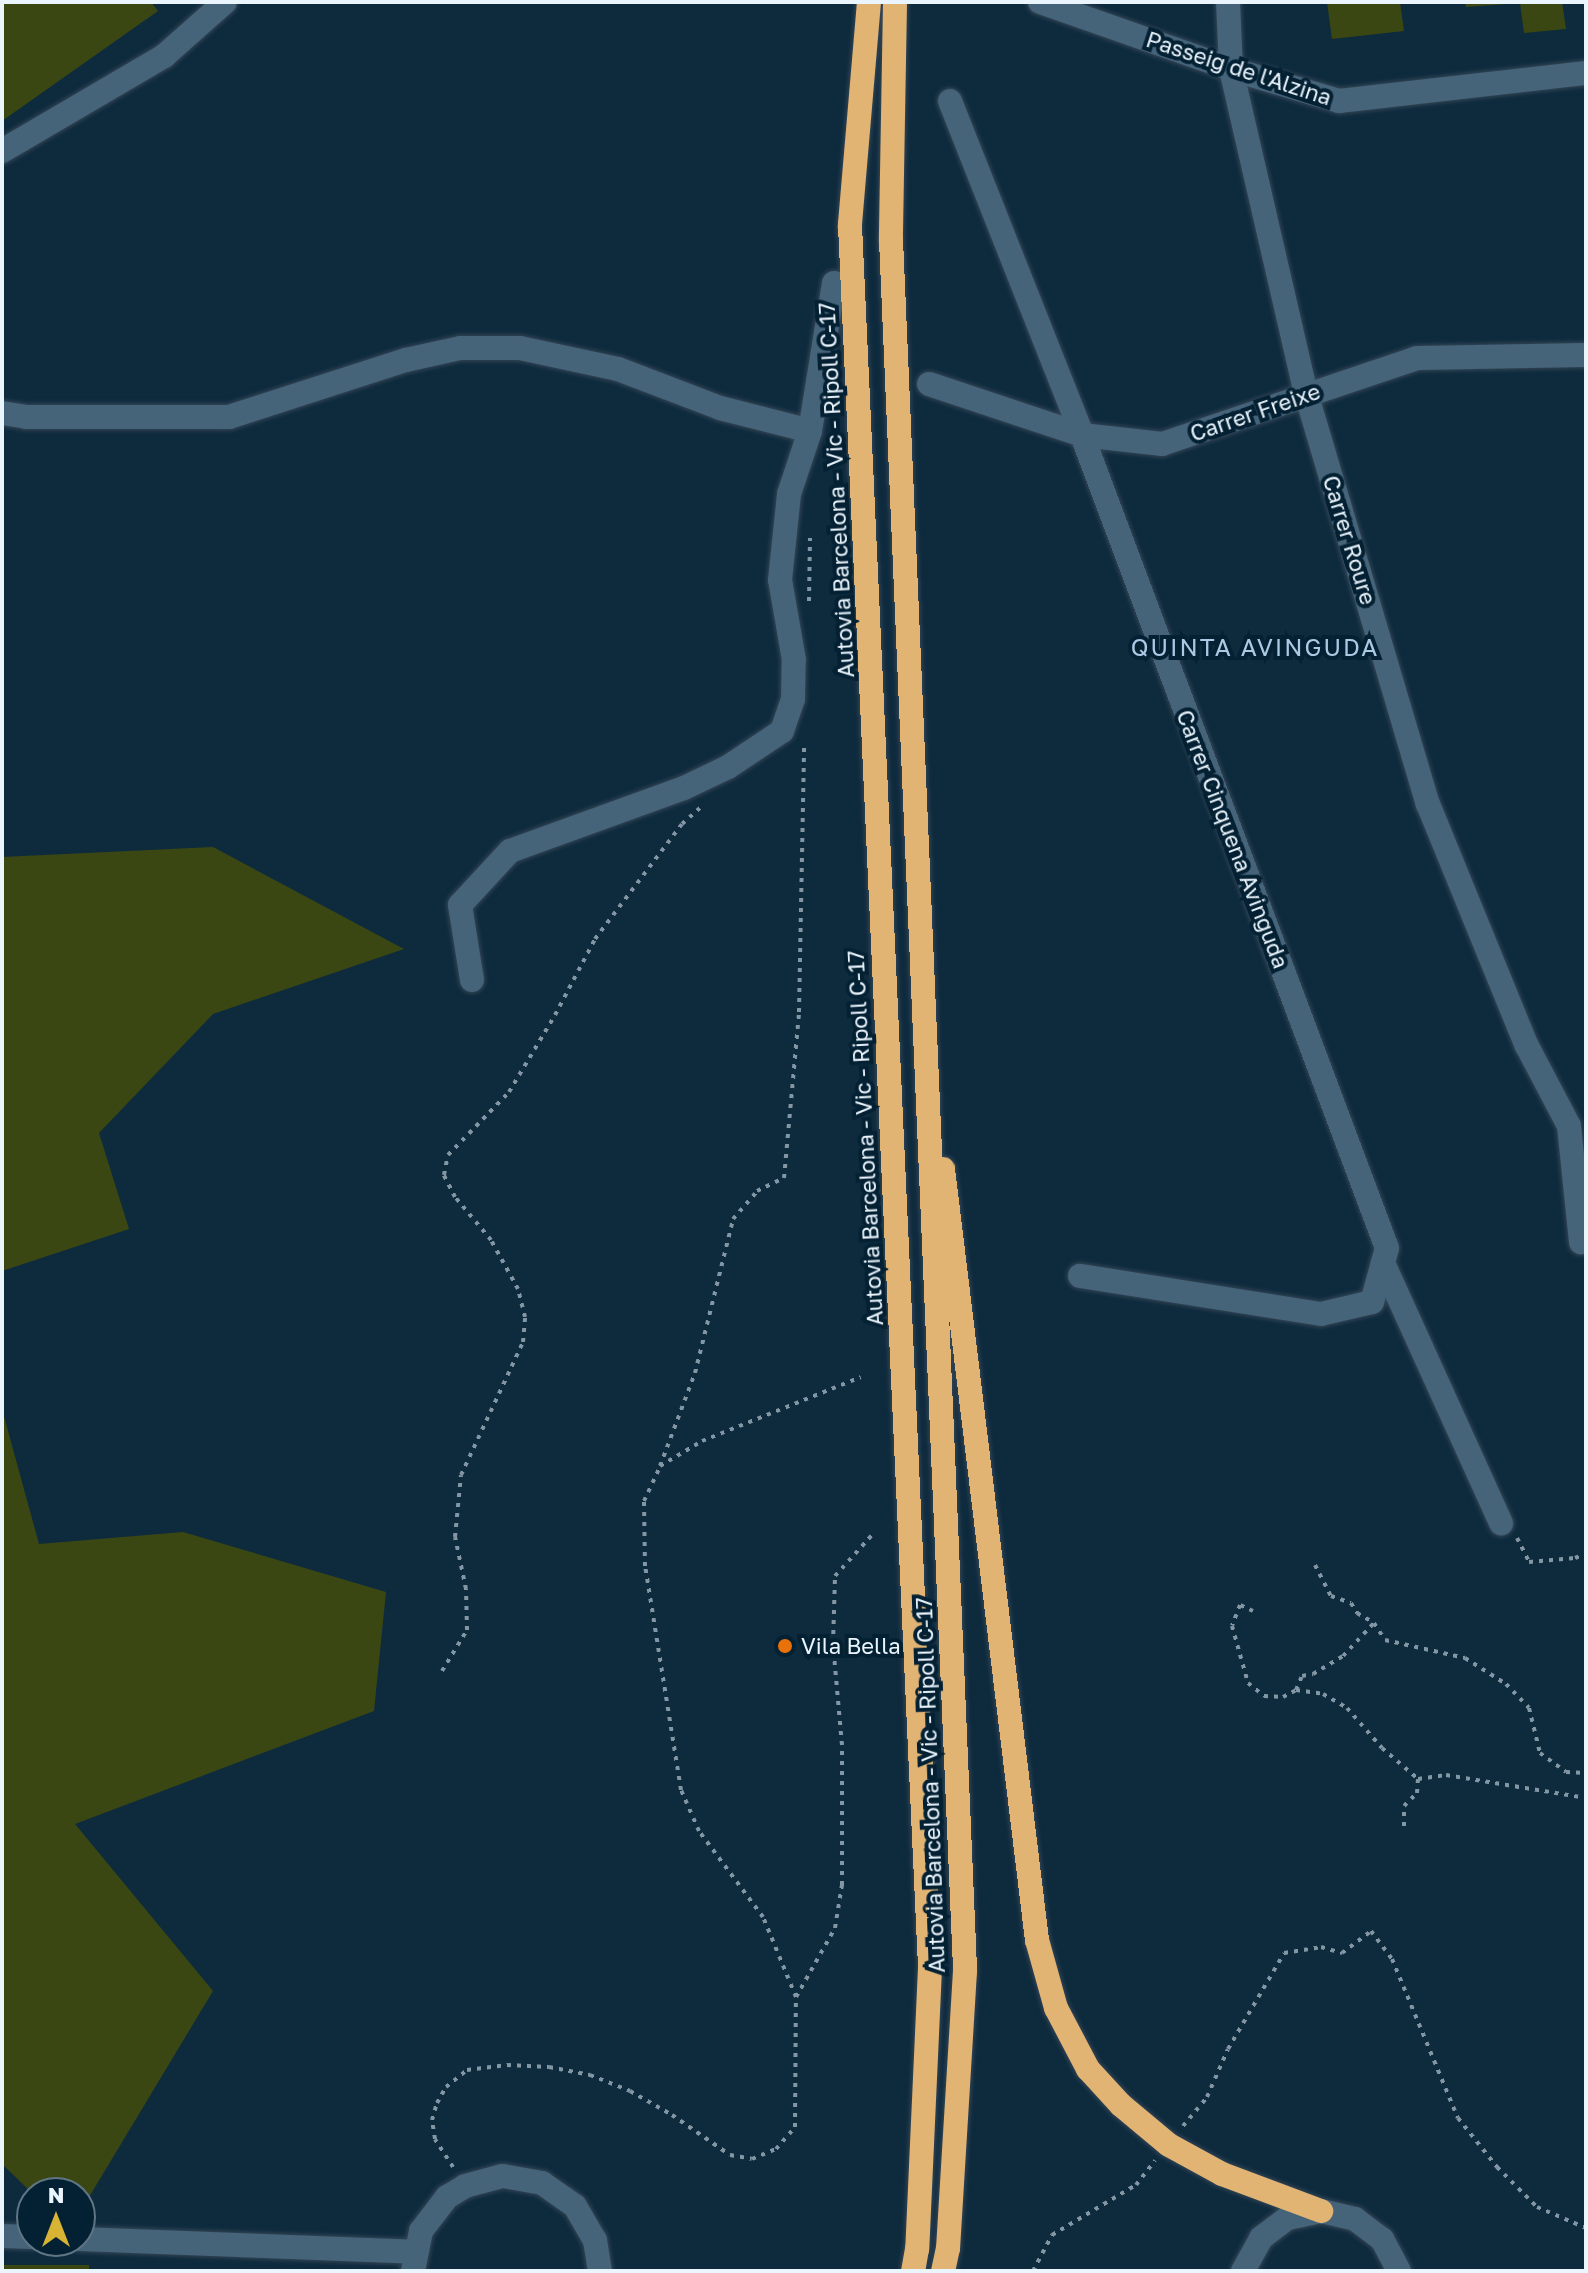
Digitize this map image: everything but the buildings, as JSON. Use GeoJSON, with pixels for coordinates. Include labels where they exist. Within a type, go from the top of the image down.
{"type":"FeatureCollection","features":[{"type":"Feature","properties":{"kind":"highway","name":"Autovia Barcelona - Vic - Ripoll C-17"},"geometry":{"type":"LineString","coordinates":[[869,2],[850,225],[930,1968],[915,2260]]}},
{"type":"Feature","properties":{"kind":"highway","name":"Autovia Barcelona - Vic - Ripoll C-17"},"geometry":{"type":"LineString","coordinates":[[895,2],[891,239],[921,1014],[965,1971],[946,2260]]}},
{"type":"Feature","properties":{"kind":"highway"},"geometry":{"type":"LineString","coordinates":[[921,1014],[964,1330],[1004,1693],[1037,1940],[1056,2008],[1088,2069],[1121,2105],[1169,2145],[1222,2174],[1321,2211]]}},
{"type":"Feature","properties":{"kind":"street"},"geometry":{"type":"LineString","coordinates":[[2,151],[164,56],[225,2]]}},
{"type":"Feature","properties":{"kind":"street","name":"Passeig de l'Alzina"},"geometry":{"type":"LineString","coordinates":[[1040,2],[1231,69],[1339,101],[1586,73]]}},
{"type":"Feature","properties":{"kind":"street","name":"Carrer Roure"},"geometry":{"type":"LineString","coordinates":[[1228,2],[1231,69],[1306,393],[1428,804],[1527,1046],[1569,1126],[1581,1242]]}},
{"type":"Feature","properties":{"kind":"street","name":"Carrer Cinquena Avinguda"},"geometry":{"type":"LineString","coordinates":[[950,101],[1082,435],[1387,1248],[1372,1302],[1321,1314],[1080,1276]]}},
{"type":"Feature","properties":{"kind":"street"},"geometry":{"type":"LineString","coordinates":[[472,980],[460,905],[510,851],[684,788],[728,767],[782,731],[793,699],[794,660],[780,580],[789,494],[810,431],[834,283]]}},
{"type":"Feature","properties":{"kind":"street"},"geometry":{"type":"LineString","coordinates":[[2,413],[26,417],[229,417],[406,360],[460,348],[520,348],[618,369],[720,408],[810,431]]}},
{"type":"Feature","properties":{"kind":"street","name":"Carrer Freixe"},"geometry":{"type":"LineString","coordinates":[[929,384],[1082,435],[1162,444],[1417,358],[1586,355]]}},
{"type":"Feature","properties":{"kind":"street"},"geometry":{"type":"LineString","coordinates":[[1383,1263],[1501,1523]]}},
{"type":"Feature","properties":{"kind":"street"},"geometry":{"type":"LineString","coordinates":[[96,2240],[414,2261],[432,2213],[465,2186],[503,2176],[523,2178],[560,2193],[587,2221],[595,2240],[600,2271]]}},
{"type":"Feature","properties":{"kind":"street"},"geometry":{"type":"LineString","coordinates":[[1243,2271],[1261,2238],[1288,2218],[1321,2211],[1355,2219],[1382,2239],[1399,2271]]}},
{"type":"Feature","properties":{"kind":"path"},"geometry":{"type":"LineString","coordinates":[[808,617],[810,538]]}},
{"type":"Feature","properties":{"kind":"path"},"geometry":{"type":"LineString","coordinates":[[465,2186],[435,2139],[432,2120],[446,2087],[467,2070],[507,2065],[549,2067],[590,2075],[672,2115],[730,2155],[752,2159],[776,2149],[795,2127],[796,1997],[763,1917],[699,1831],[681,1790],[645,1566],[644,1501],[695,1373],[733,1219],[757,1191],[784,1178],[795,1088],[800,997],[804,734]]}},
{"type":"Feature","properties":{"kind":"path"},"geometry":{"type":"LineString","coordinates":[[442,1671],[467,1630],[466,1589],[455,1537],[461,1475],[523,1342],[525,1317],[518,1289],[491,1240],[455,1197],[444,1175],[448,1155],[509,1092],[595,939],[682,824],[709,800]]}},
{"type":"Feature","properties":{"kind":"path"},"geometry":{"type":"LineString","coordinates":[[660,1466],[702,1441],[861,1377]]}},
{"type":"Feature","properties":{"kind":"path"},"geometry":{"type":"LineString","coordinates":[[1501,1523],[1516,1537],[1529,1562],[1575,1558],[1586,1554]]}},
{"type":"Feature","properties":{"kind":"path"},"geometry":{"type":"LineString","coordinates":[[796,1997],[835,1928],[842,1885],[842,1745],[833,1644],[835,1576],[872,1535]]}},
{"type":"Feature","properties":{"kind":"path"},"geometry":{"type":"LineString","coordinates":[[1315,1565],[1331,1596],[1351,1603],[1357,1613],[1374,1623],[1385,1640],[1465,1658],[1506,1684],[1529,1708],[1540,1753],[1566,1772],[1586,1773]]}},
{"type":"Feature","properties":{"kind":"path"},"geometry":{"type":"LineString","coordinates":[[1253,1611],[1240,1605],[1232,1626],[1248,1683],[1264,1696],[1283,1697],[1296,1690],[1323,1694],[1347,1708],[1382,1748],[1418,1779],[1446,1775],[1586,1798]]}},
{"type":"Feature","properties":{"kind":"path"},"geometry":{"type":"LineString","coordinates":[[1296,1690],[1302,1676],[1313,1674],[1343,1656],[1374,1623]]}},
{"type":"Feature","properties":{"kind":"path"},"geometry":{"type":"LineString","coordinates":[[1404,1826],[1404,1806],[1417,1793],[1418,1779]]}},
{"type":"Feature","properties":{"kind":"path"},"geometry":{"type":"LineString","coordinates":[[1033,2271],[1052,2235],[1136,2185],[1207,2097],[1228,2049],[1284,1953],[1321,1947],[1342,1953],[1371,1931],[1392,1959],[1458,2118],[1497,2167],[1537,2207],[1586,2228]]}},
{"type":"Feature","properties":{"kind":"green space"},"geometry":{"type":"Polygon","coordinates":[[[2,2],[151,2],[158,11],[2,121],[2,2]]]}},
{"type":"Feature","properties":{"kind":"green space"},"geometry":{"type":"Polygon","coordinates":[[[1327,2],[1400,2],[1404,31],[1332,39],[1327,2]]]}},
{"type":"Feature","properties":{"kind":"green space"},"geometry":{"type":"Polygon","coordinates":[[[1465,2],[1562,2],[1566,29],[1524,33],[1520,3],[1466,7],[1465,2]]]}},
{"type":"Feature","properties":{"kind":"green space"},"geometry":{"type":"Polygon","coordinates":[[[213,847],[404,949],[213,1014],[99,1133],[129,1229],[2,1271],[2,857],[213,847]]]}},
{"type":"Feature","properties":{"kind":"green space"},"geometry":{"type":"Polygon","coordinates":[[[2,1409],[39,1544],[183,1532],[386,1592],[374,1711],[75,1824],[213,1991],[96,2185],[96,2177],[16,2178],[2,2164],[2,1409]]]}},
{"type":"Feature","properties":{"kind":"green space"},"geometry":{"type":"Polygon","coordinates":[[[2,2265],[89,2265],[89,2271],[2,2271],[2,2265]]]}},
{"type":"Feature","properties":{"kind":"place","name":"Vila Bella"},"geometry":{"type":"Point","coordinates":[785,1646]}},
{"type":"Feature","properties":{"kind":"district","name":"QUINTA AVINGUDA"},"geometry":{"type":"Point","coordinates":[1255,647]}}]}
